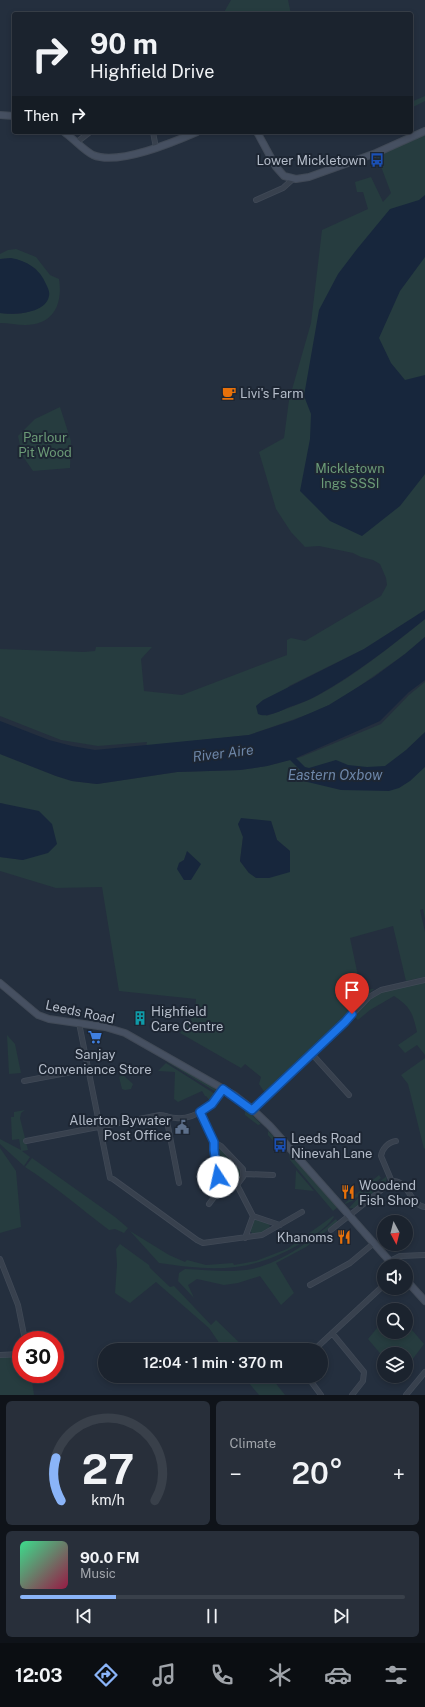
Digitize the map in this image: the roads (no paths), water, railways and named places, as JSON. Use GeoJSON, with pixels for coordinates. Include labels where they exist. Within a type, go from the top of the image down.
{"type":"FeatureCollection","features":[{"type":"Feature","properties":{"kind":"street"},"geometry":{"type":"LineString","coordinates":[[0,115],[12,116]]}},
{"type":"Feature","properties":{"kind":"street"},"geometry":{"type":"LineString","coordinates":[[258,134],[276,167],[284,176],[292,179],[309,177],[362,158],[425,131]]}},
{"type":"Feature","properties":{"kind":"street"},"geometry":{"type":"LineString","coordinates":[[67,134],[90,153],[104,158],[124,156],[156,148],[191,134]]}},
{"type":"Feature","properties":{"kind":"street"},"geometry":{"type":"LineString","coordinates":[[77,142],[87,134]]}},
{"type":"Feature","properties":{"kind":"street"},"geometry":{"type":"LineString","coordinates":[[153,134],[156,148]]}},
{"type":"Feature","properties":{"kind":"street"},"geometry":{"type":"LineString","coordinates":[[256,200],[283,188],[292,179]]}},
{"type":"Feature","properties":{"kind":"street"},"geometry":{"type":"LineString","coordinates":[[252,1110],[375,993],[425,980]]}},
{"type":"Feature","properties":{"kind":"street","name":"Leeds Road"},"geometry":{"type":"LineString","coordinates":[[0,983],[38,1015],[49,1019],[105,1027],[125,1033],[223,1089],[252,1110],[270,1126],[388,1259]]}},
{"type":"Feature","properties":{"kind":"street"},"geometry":{"type":"LineString","coordinates":[[79,1023],[110,1178],[114,1179],[196,1240],[203,1243],[262,1236],[302,1212]]}},
{"type":"Feature","properties":{"kind":"street"},"geometry":{"type":"LineString","coordinates":[[312,1054],[349,1095]]}},
{"type":"Feature","properties":{"kind":"street"},"geometry":{"type":"LineString","coordinates":[[24,1081],[88,1069]]}},
{"type":"Feature","properties":{"kind":"street"},"geometry":{"type":"LineString","coordinates":[[26,1141],[160,1115],[182,1118],[200,1112],[212,1104],[223,1089]]}},
{"type":"Feature","properties":{"kind":"street"},"geometry":{"type":"LineString","coordinates":[[200,1112],[214,1142],[218,1177],[224,1184],[230,1186],[237,1185],[241,1181],[244,1174],[241,1166],[221,1146],[214,1142]]}},
{"type":"Feature","properties":{"kind":"street"},"geometry":{"type":"LineString","coordinates":[[166,1116],[179,1183]]}},
{"type":"Feature","properties":{"kind":"street"},"geometry":{"type":"LineString","coordinates":[[392,1182],[381,1156],[383,1149],[390,1143],[396,1141]]}},
{"type":"Feature","properties":{"kind":"street"},"geometry":{"type":"LineString","coordinates":[[244,1174],[273,1175]]}},
{"type":"Feature","properties":{"kind":"street"},"geometry":{"type":"LineString","coordinates":[[331,1230],[392,1182],[400,1182],[417,1204],[425,1207]]}},
{"type":"Feature","properties":{"kind":"street"},"geometry":{"type":"LineString","coordinates":[[209,1204],[224,1184]]}},
{"type":"Feature","properties":{"kind":"street"},"geometry":{"type":"LineString","coordinates":[[237,1185],[253,1216],[280,1225]]}},
{"type":"Feature","properties":{"kind":"street"},"geometry":{"type":"LineString","coordinates":[[245,1238],[253,1216]]}},
{"type":"Feature","properties":{"kind":"street"},"geometry":{"type":"LineString","coordinates":[[310,1285],[350,1263],[374,1243]]}},
{"type":"Feature","properties":{"kind":"street"},"geometry":{"type":"LineString","coordinates":[[397,1259],[400,1256],[425,1255]]}},
{"type":"Feature","properties":{"kind":"street"},"geometry":{"type":"LineString","coordinates":[[0,1259],[18,1305],[24,1331]]}},
{"type":"Feature","properties":{"kind":"street"},"geometry":{"type":"LineString","coordinates":[[413,1288],[425,1301]]}},
{"type":"Feature","properties":{"kind":"street"},"geometry":{"type":"LineString","coordinates":[[322,1343],[377,1292]]}},
{"type":"Feature","properties":{"kind":"street"},"geometry":{"type":"LineString","coordinates":[[332,1334],[364,1372],[363,1381],[352,1395]]}},
{"type":"Feature","properties":{"kind":"street"},"geometry":{"type":"LineString","coordinates":[[0,1355],[12,1355]]}},
{"type":"Feature","properties":{"kind":"street"},"geometry":{"type":"LineString","coordinates":[[406,1395],[425,1372]]}},
{"type":"Feature","properties":{"kind":"street"},"geometry":{"type":"LineString","coordinates":[[313,1383],[321,1395]]}},
{"type":"Feature","properties":{"kind":"water","name":"Mickletown Ings SSSI"},"geometry":{"type":"Polygon","coordinates":[[[425,195],[425,257],[400,291],[379,338],[391,363],[405,380],[425,375],[425,474],[400,506],[362,536],[330,521],[300,491],[310,439],[311,414],[304,396],[319,310],[338,274],[390,209],[419,200],[425,195]]]}},
{"type":"Feature","properties":{"kind":"water"},"geometry":{"type":"Polygon","coordinates":[[[11,258],[32,266],[40,274],[49,292],[47,302],[42,307],[28,312],[13,314],[0,313],[0,259],[11,258]]]}},
{"type":"Feature","properties":{"kind":"water"},"geometry":{"type":"Polygon","coordinates":[[[425,610],[425,619],[373,659],[332,687],[310,699],[276,713],[268,715],[258,714],[256,706],[263,700],[364,649],[425,610]]]}},
{"type":"Feature","properties":{"kind":"water"},"geometry":{"type":"Polygon","coordinates":[[[425,637],[425,680],[409,692],[380,721],[296,758],[305,767],[309,768],[336,760],[348,765],[367,767],[385,766],[406,750],[425,732],[425,767],[410,781],[399,788],[389,791],[341,790],[295,779],[293,776],[300,770],[290,760],[267,766],[240,770],[177,772],[97,784],[72,781],[0,754],[0,721],[49,740],[95,750],[249,735],[294,720],[329,705],[374,677],[425,637]]]}},
{"type":"Feature","properties":{"kind":"water"},"geometry":{"type":"Polygon","coordinates":[[[0,803],[39,811],[52,824],[57,844],[48,853],[23,860],[0,857],[0,803]]]}},
{"type":"Feature","properties":{"kind":"water"},"geometry":{"type":"Polygon","coordinates":[[[241,818],[271,821],[277,840],[290,851],[290,872],[269,878],[256,878],[249,873],[240,861],[243,837],[238,824],[241,818]]]}},
{"type":"Feature","properties":{"kind":"water"},"geometry":{"type":"Polygon","coordinates":[[[187,851],[201,864],[191,880],[184,880],[177,869],[179,863],[184,860],[187,851]]]}},
{"type":"Feature","properties":{"kind":"place","name":"Lower Mickletown"},"geometry":{"type":"Point","coordinates":[377,160]}},
{"type":"Feature","properties":{"kind":"place","name":"Livi's Farm"},"geometry":{"type":"Point","coordinates":[229,393]}},
{"type":"Feature","properties":{"kind":"place","name":"Highfield Care Centre"},"geometry":{"type":"Point","coordinates":[140,1018]}},
{"type":"Feature","properties":{"kind":"place","name":"Sanjay Convenience Store"},"geometry":{"type":"Point","coordinates":[95,1037]}},
{"type":"Feature","properties":{"kind":"place","name":"Allerton Bywater Post Office"},"geometry":{"type":"Point","coordinates":[182,1127]}},
{"type":"Feature","properties":{"kind":"place","name":"Leeds Road Ninevah Lane"},"geometry":{"type":"Point","coordinates":[280,1145]}},
{"type":"Feature","properties":{"kind":"place","name":"Woodend Fish Shop"},"geometry":{"type":"Point","coordinates":[348,1192]}},
{"type":"Feature","properties":{"kind":"place","name":"Khanoms"},"geometry":{"type":"Point","coordinates":[344,1237]}},
{"type":"Feature","properties":{"kind":"park label","name":"Parlour Pit Wood"},"geometry":{"type":"Point","coordinates":[45,444]}},
{"type":"Feature","properties":{"kind":"water label","name":"River Aire"},"geometry":{"type":"Point","coordinates":[223,753]}},
{"type":"Feature","properties":{"kind":"water label","name":"Eastern Oxbow"},"geometry":{"type":"Point","coordinates":[335,775]}}]}
